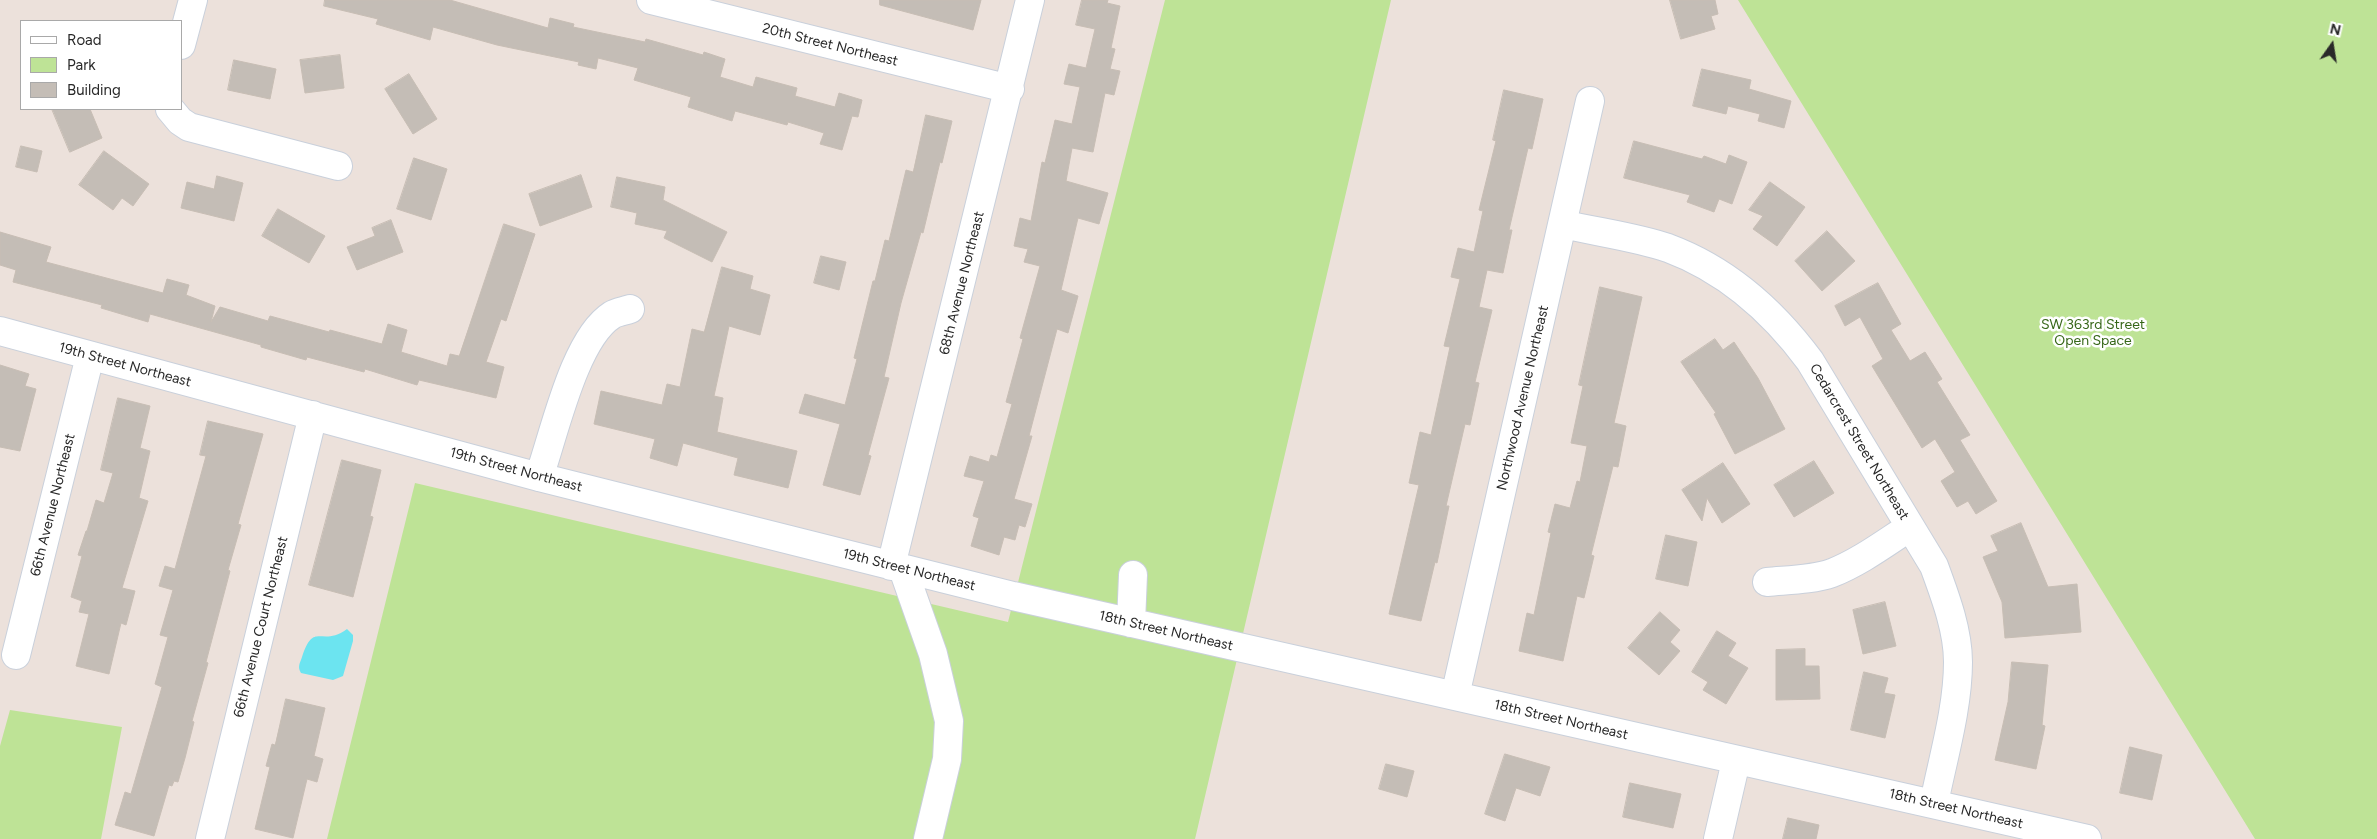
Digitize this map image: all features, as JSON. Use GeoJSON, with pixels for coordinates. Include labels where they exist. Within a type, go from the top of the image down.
{"type":"FeatureCollection","features":[{"type":"Feature","properties":{"kind":"street"},"geometry":{"type":"LineString","coordinates":[[182,41],[193,0]]}},
{"type":"Feature","properties":{"kind":"street","name":"20th Street Northeast"},"geometry":{"type":"LineString","coordinates":[[651,0],[1010,89]]}},
{"type":"Feature","properties":{"kind":"street","name":"68th Avenue Northeast"},"geometry":{"type":"LineString","coordinates":[[897,567],[1030,0]]}},
{"type":"Feature","properties":{"kind":"street","name":"Northwood Avenue Northeast"},"geometry":{"type":"LineString","coordinates":[[1455,696],[1590,101]]}},
{"type":"Feature","properties":{"kind":"street"},"geometry":{"type":"LineString","coordinates":[[171,110],[180,121],[189,127],[338,166]]}},
{"type":"Feature","properties":{"kind":"street","name":"Cedarcrest Street Northeast"},"geometry":{"type":"LineString","coordinates":[[1563,224],[1666,248],[1719,273],[1767,309],[1789,332],[1810,361],[1934,566],[1943,589],[1956,639],[1958,662],[1956,685],[1934,803]]}},
{"type":"Feature","properties":{"kind":"street"},"geometry":{"type":"LineString","coordinates":[[539,477],[579,357],[590,338],[612,315],[630,309]]}},
{"type":"Feature","properties":{"kind":"street","name":"19th Street Northeast"},"geometry":{"type":"LineString","coordinates":[[0,331],[539,477],[1034,601]]}},
{"type":"Feature","properties":{"kind":"street","name":"66th Avenue Northeast"},"geometry":{"type":"LineString","coordinates":[[16,655],[90,356]]}},
{"type":"Feature","properties":{"kind":"street","name":"66th Avenue Court Northeast"},"geometry":{"type":"LineString","coordinates":[[210,839],[313,415]]}},
{"type":"Feature","properties":{"kind":"street"},"geometry":{"type":"LineString","coordinates":[[1767,582],[1808,579],[1832,573],[1867,555],[1910,526]]}},
{"type":"Feature","properties":{"kind":"street"},"geometry":{"type":"LineString","coordinates":[[897,567],[933,654],[949,721],[947,759],[928,839]]}},
{"type":"Feature","properties":{"kind":"street"},"geometry":{"type":"LineString","coordinates":[[1132,623],[1133,575]]}},
{"type":"Feature","properties":{"kind":"street","name":"18th Street Northeast"},"geometry":{"type":"LineString","coordinates":[[1034,601],[1934,803],[2086,839]]}},
{"type":"Feature","properties":{"kind":"street"},"geometry":{"type":"LineString","coordinates":[[1718,839],[1736,760]]}},
{"type":"Feature","properties":{"kind":"green space"},"geometry":{"type":"Polygon","coordinates":[[[1165,0],[1391,0],[1195,839],[327,839],[415,483],[1008,622],[1165,0]]]}},
{"type":"Feature","properties":{"kind":"green space","name":"SW 363rd Street Open Space"},"geometry":{"type":"Polygon","coordinates":[[[1738,0],[2377,0],[2377,839],[2255,839],[1738,0]]]}},
{"type":"Feature","properties":{"kind":"green space"},"geometry":{"type":"Polygon","coordinates":[[[10,710],[122,727],[101,839],[0,839],[0,746],[10,710]]]}},
{"type":"Feature","properties":{"kind":"water"},"geometry":{"type":"Polygon","coordinates":[[[347,629],[353,635],[353,641],[343,676],[333,680],[301,673],[299,669],[300,663],[310,640],[319,636],[338,634],[347,629]]]}},
{"type":"Feature","properties":{"kind":"building"},"geometry":{"type":"Polygon","coordinates":[[[325,0],[450,0],[548,28],[550,18],[574,24],[573,27],[645,42],[646,39],[703,55],[704,52],[725,59],[720,77],[753,87],[756,77],[797,88],[795,96],[835,107],[839,93],[862,100],[858,117],[852,116],[842,150],[820,144],[824,133],[788,122],[787,125],[735,111],[732,121],[688,107],[691,97],[634,80],[638,68],[598,58],[596,69],[578,65],[579,62],[497,45],[433,27],[430,40],[376,24],[378,19],[324,6],[325,0]]]}},
{"type":"Feature","properties":{"kind":"building"},"geometry":{"type":"Polygon","coordinates":[[[880,0],[981,0],[973,30],[880,5],[880,0]]]}},
{"type":"Feature","properties":{"kind":"building"},"geometry":{"type":"Polygon","coordinates":[[[1082,0],[1108,0],[1107,3],[1120,6],[1111,48],[1115,49],[1110,69],[1120,71],[1114,95],[1105,93],[1093,152],[1072,148],[1066,181],[1108,193],[1099,224],[1078,218],[1061,290],[1078,296],[1068,333],[1057,329],[1029,436],[1032,436],[1014,499],[1032,504],[1025,527],[1019,525],[1015,540],[1004,537],[999,555],[971,546],[979,518],[973,516],[984,481],[964,476],[970,456],[989,462],[991,455],[997,457],[1012,404],[1006,402],[1023,339],[1020,338],[1040,266],[1024,262],[1028,249],[1014,246],[1020,218],[1031,221],[1042,162],[1045,163],[1055,120],[1072,124],[1080,87],[1064,84],[1069,64],[1086,68],[1095,29],[1076,25],[1082,0]]]}},
{"type":"Feature","properties":{"kind":"building"},"geometry":{"type":"Polygon","coordinates":[[[1670,0],[1715,0],[1718,14],[1711,16],[1715,29],[1681,39],[1670,0]]]}},
{"type":"Feature","properties":{"kind":"building"},"geometry":{"type":"Polygon","coordinates":[[[340,55],[344,88],[305,93],[300,60],[340,55]]]}},
{"type":"Feature","properties":{"kind":"building"},"geometry":{"type":"Polygon","coordinates":[[[234,60],[276,69],[270,99],[228,90],[234,60]]]}},
{"type":"Feature","properties":{"kind":"building"},"geometry":{"type":"Polygon","coordinates":[[[1702,69],[1751,80],[1749,89],[1791,101],[1784,128],[1758,121],[1760,114],[1728,106],[1726,114],[1693,106],[1702,69]]]}},
{"type":"Feature","properties":{"kind":"building"},"geometry":{"type":"Polygon","coordinates":[[[409,74],[437,119],[413,134],[385,89],[409,74]]]}},
{"type":"Feature","properties":{"kind":"building"},"geometry":{"type":"Polygon","coordinates":[[[1504,90],[1543,99],[1532,149],[1528,148],[1509,230],[1512,230],[1503,273],[1487,270],[1479,307],[1492,310],[1475,382],[1479,383],[1470,425],[1465,424],[1446,506],[1449,506],[1437,563],[1435,562],[1421,621],[1389,614],[1419,485],[1409,483],[1420,432],[1431,435],[1450,347],[1444,346],[1460,279],[1451,277],[1458,248],[1474,252],[1483,211],[1479,210],[1496,141],[1493,140],[1504,90]]]}},
{"type":"Feature","properties":{"kind":"building"},"geometry":{"type":"Polygon","coordinates":[[[52,110],[90,110],[102,138],[70,152],[52,110]]]}},
{"type":"Feature","properties":{"kind":"building"},"geometry":{"type":"Polygon","coordinates":[[[926,115],[952,121],[923,233],[921,232],[901,303],[884,377],[889,378],[868,455],[871,456],[860,495],[823,485],[840,424],[799,413],[805,394],[845,405],[857,359],[854,358],[873,281],[875,281],[885,240],[889,241],[906,170],[913,172],[926,115]]]}},
{"type":"Feature","properties":{"kind":"building"},"geometry":{"type":"Polygon","coordinates":[[[1634,141],[1702,159],[1704,156],[1726,164],[1729,155],[1747,162],[1732,204],[1719,199],[1714,212],[1687,202],[1690,195],[1624,178],[1634,141]]]}},
{"type":"Feature","properties":{"kind":"building"},"geometry":{"type":"Polygon","coordinates":[[[21,146],[42,151],[37,172],[16,167],[21,146]]]}},
{"type":"Feature","properties":{"kind":"building"},"geometry":{"type":"Polygon","coordinates":[[[104,151],[149,184],[133,206],[122,198],[113,210],[79,185],[104,151]]]}},
{"type":"Feature","properties":{"kind":"building"},"geometry":{"type":"Polygon","coordinates":[[[414,158],[447,169],[431,220],[397,209],[414,158]]]}},
{"type":"Feature","properties":{"kind":"building"},"geometry":{"type":"Polygon","coordinates":[[[581,175],[592,207],[540,226],[529,194],[581,175]]]}},
{"type":"Feature","properties":{"kind":"building"},"geometry":{"type":"Polygon","coordinates":[[[217,176],[243,183],[234,221],[181,208],[187,182],[214,189],[217,176]]]}},
{"type":"Feature","properties":{"kind":"building"},"geometry":{"type":"Polygon","coordinates":[[[617,177],[665,187],[663,200],[727,232],[712,262],[664,238],[667,231],[635,224],[637,213],[611,207],[617,177]]]}},
{"type":"Feature","properties":{"kind":"building"},"geometry":{"type":"Polygon","coordinates":[[[1770,182],[1805,207],[1777,246],[1753,229],[1763,216],[1749,210],[1770,182]]]}},
{"type":"Feature","properties":{"kind":"building"},"geometry":{"type":"Polygon","coordinates":[[[278,209],[325,236],[309,263],[262,236],[278,209]]]}},
{"type":"Feature","properties":{"kind":"building"},"geometry":{"type":"Polygon","coordinates":[[[391,220],[403,252],[357,270],[347,247],[375,236],[372,228],[391,220]]]}},
{"type":"Feature","properties":{"kind":"building"},"geometry":{"type":"Polygon","coordinates":[[[504,224],[535,234],[506,321],[501,319],[486,362],[504,367],[496,398],[419,380],[417,385],[365,369],[364,372],[307,357],[306,360],[261,347],[261,345],[150,314],[148,322],[101,308],[102,305],[13,282],[16,270],[0,265],[0,232],[51,247],[46,262],[163,293],[167,279],[189,285],[186,295],[215,306],[211,322],[220,307],[268,321],[270,316],[382,344],[388,324],[407,330],[401,352],[447,366],[450,354],[459,356],[504,224]]]}},
{"type":"Feature","properties":{"kind":"building"},"geometry":{"type":"Polygon","coordinates":[[[1827,231],[1855,261],[1822,291],[1795,261],[1827,231]]]}},
{"type":"Feature","properties":{"kind":"building"},"geometry":{"type":"Polygon","coordinates":[[[821,256],[846,262],[839,290],[814,283],[821,256]]]}},
{"type":"Feature","properties":{"kind":"building"},"geometry":{"type":"Polygon","coordinates":[[[722,267],[753,276],[750,289],[770,295],[760,335],[729,326],[714,396],[723,398],[717,432],[797,451],[788,488],[734,475],[738,458],[683,443],[677,466],[650,458],[655,439],[594,424],[601,391],[662,405],[667,384],[680,387],[692,329],[704,332],[722,267]]]}},
{"type":"Feature","properties":{"kind":"building"},"geometry":{"type":"Polygon","coordinates":[[[1878,283],[1901,324],[1891,330],[1910,361],[1925,352],[1942,379],[1937,382],[1970,435],[1960,440],[1997,501],[1976,514],[1968,501],[1957,507],[1941,481],[1955,472],[1935,439],[1922,448],[1872,366],[1883,359],[1860,317],[1845,326],[1835,306],[1878,283]]]}},
{"type":"Feature","properties":{"kind":"building"},"geometry":{"type":"Polygon","coordinates":[[[1600,287],[1642,297],[1614,423],[1626,426],[1618,467],[1613,466],[1591,555],[1594,556],[1584,598],[1577,596],[1563,661],[1519,651],[1527,613],[1534,615],[1551,533],[1548,532],[1555,504],[1570,508],[1577,481],[1580,482],[1587,446],[1571,443],[1583,386],[1579,385],[1600,287]]]}},
{"type":"Feature","properties":{"kind":"building"},"geometry":{"type":"Polygon","coordinates":[[[1715,339],[1723,350],[1734,342],[1758,378],[1785,429],[1735,454],[1714,414],[1716,413],[1681,362],[1715,339]]]}},
{"type":"Feature","properties":{"kind":"building"},"geometry":{"type":"Polygon","coordinates":[[[0,365],[29,374],[25,386],[36,389],[20,451],[0,447],[0,365]]]}},
{"type":"Feature","properties":{"kind":"building"},"geometry":{"type":"Polygon","coordinates":[[[118,398],[150,406],[140,448],[150,451],[139,498],[148,501],[122,588],[135,591],[126,625],[121,623],[109,674],[76,666],[89,614],[79,612],[82,601],[71,597],[82,556],[78,555],[96,500],[104,503],[113,473],[101,470],[118,398]]]}},
{"type":"Feature","properties":{"kind":"building"},"geometry":{"type":"Polygon","coordinates":[[[208,421],[263,434],[238,524],[241,525],[228,570],[230,571],[206,662],[208,663],[192,721],[194,722],[185,758],[178,782],[174,781],[172,786],[169,785],[154,836],[115,825],[125,792],[131,794],[162,687],[155,684],[168,637],[160,635],[173,590],[159,586],[165,566],[175,569],[206,456],[200,455],[208,421]]]}},
{"type":"Feature","properties":{"kind":"building"},"geometry":{"type":"Polygon","coordinates":[[[342,460],[381,470],[370,516],[373,517],[353,597],[309,585],[342,460]]]}},
{"type":"Feature","properties":{"kind":"building"},"geometry":{"type":"Polygon","coordinates":[[[1814,461],[1834,493],[1794,517],[1774,485],[1814,461]]]}},
{"type":"Feature","properties":{"kind":"building"},"geometry":{"type":"Polygon","coordinates":[[[1723,463],[1750,504],[1722,523],[1707,498],[1702,521],[1682,490],[1723,463]]]}},
{"type":"Feature","properties":{"kind":"building"},"geometry":{"type":"Polygon","coordinates":[[[2021,523],[2048,587],[2077,584],[2081,632],[2005,638],[2002,602],[1983,557],[1998,551],[1991,536],[2021,523]]]}},
{"type":"Feature","properties":{"kind":"building"},"geometry":{"type":"Polygon","coordinates":[[[1666,535],[1697,542],[1688,586],[1656,579],[1666,535]]]}},
{"type":"Feature","properties":{"kind":"building"},"geometry":{"type":"Polygon","coordinates":[[[1885,602],[1896,646],[1863,654],[1853,610],[1885,602]]]}},
{"type":"Feature","properties":{"kind":"building"},"geometry":{"type":"Polygon","coordinates":[[[1660,612],[1680,630],[1670,642],[1680,651],[1659,675],[1628,648],[1660,612]]]}},
{"type":"Feature","properties":{"kind":"building"},"geometry":{"type":"Polygon","coordinates":[[[1717,631],[1736,643],[1728,656],[1748,668],[1726,704],[1703,690],[1708,682],[1692,672],[1717,631]]]}},
{"type":"Feature","properties":{"kind":"building"},"geometry":{"type":"Polygon","coordinates":[[[1805,649],[1805,666],[1819,666],[1820,699],[1776,700],[1776,650],[1805,649]]]}},
{"type":"Feature","properties":{"kind":"building"},"geometry":{"type":"Polygon","coordinates":[[[2012,662],[2048,665],[2042,725],[2045,726],[2036,769],[1995,760],[2008,702],[2012,662]]]}},
{"type":"Feature","properties":{"kind":"building"},"geometry":{"type":"Polygon","coordinates":[[[1864,672],[1888,678],[1884,693],[1895,695],[1885,738],[1851,730],[1864,672]]]}},
{"type":"Feature","properties":{"kind":"building"},"geometry":{"type":"Polygon","coordinates":[[[286,699],[325,708],[314,756],[323,759],[317,782],[307,779],[293,838],[255,829],[270,767],[266,766],[272,744],[275,745],[286,699]]]}},
{"type":"Feature","properties":{"kind":"building"},"geometry":{"type":"Polygon","coordinates":[[[2130,747],[2162,755],[2152,800],[2120,793],[2130,747]]]}},
{"type":"Feature","properties":{"kind":"building"},"geometry":{"type":"Polygon","coordinates":[[[1505,754],[1550,767],[1540,796],[1516,788],[1505,821],[1485,814],[1505,754]]]}},
{"type":"Feature","properties":{"kind":"building"},"geometry":{"type":"Polygon","coordinates":[[[1386,764],[1414,771],[1407,797],[1379,789],[1386,764]]]}},
{"type":"Feature","properties":{"kind":"building"},"geometry":{"type":"Polygon","coordinates":[[[1630,783],[1681,794],[1673,828],[1623,817],[1630,783]]]}},
{"type":"Feature","properties":{"kind":"building"},"geometry":{"type":"Polygon","coordinates":[[[1788,818],[1819,825],[1816,839],[1783,839],[1788,818]]]}}]}
